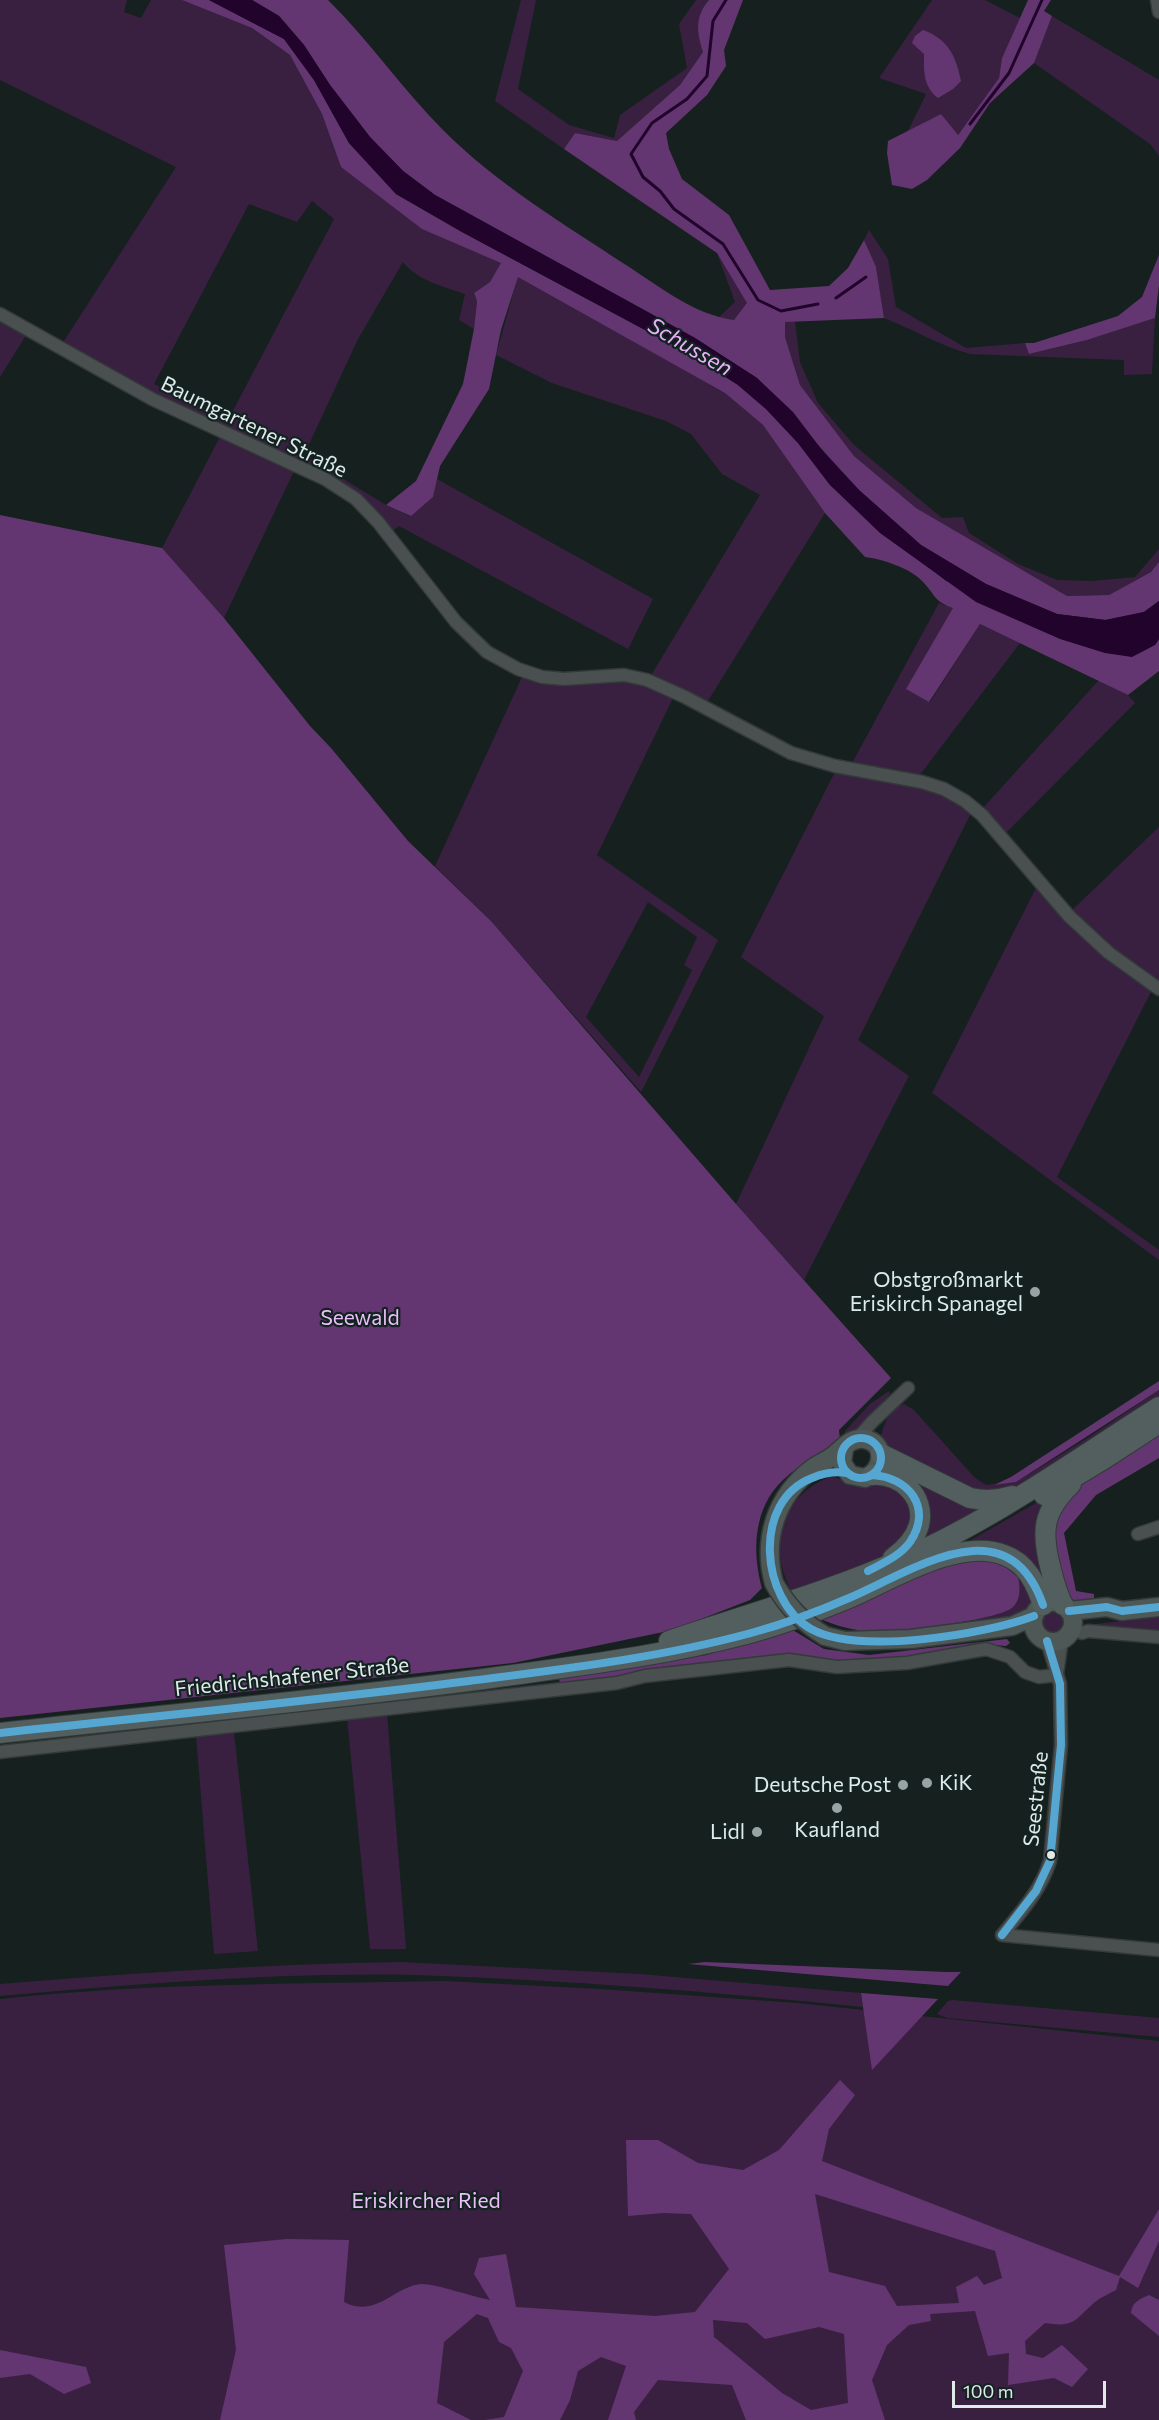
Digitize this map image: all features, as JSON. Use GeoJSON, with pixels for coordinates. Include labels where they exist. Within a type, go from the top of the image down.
{"type":"FeatureCollection","features":[{"type":"Feature","properties":{"kind":"main road"},"geometry":{"type":"LineString","coordinates":[[588,1665],[789,1603],[905,1558],[1005,1506],[1159,1407]]}},
{"type":"Feature","properties":{"kind":"main road"},"geometry":{"type":"LineString","coordinates":[[917,1568],[1104,1459],[1159,1424]]}},
{"type":"Feature","properties":{"kind":"main road"},"geometry":{"type":"LineString","coordinates":[[878,1449],[947,1488],[982,1500],[1010,1497],[1046,1478]]}},
{"type":"Feature","properties":{"kind":"main road"},"geometry":{"type":"LineString","coordinates":[[1056,1623],[1058,1596],[1044,1537],[1047,1517],[1063,1492],[1104,1459]]}},
{"type":"Feature","properties":{"kind":"main road"},"geometry":{"type":"LineString","coordinates":[[850,1579],[889,1561],[900,1553],[909,1544],[919,1526],[920,1514],[913,1492],[899,1480],[883,1474],[872,1475]]}},
{"type":"Feature","properties":{"kind":"main road"},"geometry":{"type":"LineString","coordinates":[[588,1665],[662,1654],[748,1634],[835,1604],[917,1568],[974,1550],[1004,1554],[1019,1564],[1033,1579],[1056,1623]]}},
{"type":"Feature","properties":{"kind":"main road","name":"Friedrichshafener Straße"},"geometry":{"type":"LineString","coordinates":[[0,1733],[432,1686],[588,1665]]}},
{"type":"Feature","properties":{"kind":"street"},"geometry":{"type":"LineString","coordinates":[[1157,0],[1159,12]]}},
{"type":"Feature","properties":{"kind":"street","name":"Baumgartener Straße"},"geometry":{"type":"LineString","coordinates":[[0,314],[152,399],[325,479],[356,500],[378,522],[456,622],[488,652],[518,669],[542,677],[564,679],[624,675],[647,680],[685,697],[791,753],[835,766],[922,782],[944,789],[965,801],[982,815],[1084,931],[1109,953],[1159,989]]}},
{"type":"Feature","properties":{"kind":"street"},"geometry":{"type":"LineString","coordinates":[[908,1388],[850,1443],[814,1467],[795,1486],[777,1510],[770,1533],[769,1557],[774,1583],[788,1606],[798,1617],[825,1636],[844,1641],[911,1640],[1012,1626],[1109,1619],[1122,1611],[1159,1607]]}},
{"type":"Feature","properties":{"kind":"street"},"geometry":{"type":"LineString","coordinates":[[795,1486],[829,1471],[847,1473],[861,1478],[872,1475],[880,1466],[879,1417]]}},
{"type":"Feature","properties":{"kind":"street"},"geometry":{"type":"LineString","coordinates":[[850,1443],[868,1440],[878,1449]]}},
{"type":"Feature","properties":{"kind":"street"},"geometry":{"type":"LineString","coordinates":[[847,1473],[841,1459],[850,1443]]}},
{"type":"Feature","properties":{"kind":"street"},"geometry":{"type":"LineString","coordinates":[[1138,1534],[1159,1527]]}},
{"type":"Feature","properties":{"kind":"street"},"geometry":{"type":"LineString","coordinates":[[1056,1623],[1088,1630],[1159,1637]]}},
{"type":"Feature","properties":{"kind":"street","name":"Seestraße"},"geometry":{"type":"LineString","coordinates":[[1056,1623],[1061,1745],[1050,1861],[1045,1877],[1033,1897],[1002,1935],[1159,1950]]}},
{"type":"Feature","properties":{"kind":"street"},"geometry":{"type":"LineString","coordinates":[[0,1752],[606,1684],[645,1676],[789,1660],[837,1667],[907,1664],[986,1649],[1010,1657],[1025,1672],[1039,1677],[1057,1675]]}},
{"type":"Feature","properties":{"kind":"green space"},"geometry":{"type":"Polygon","coordinates":[[[0,0],[127,0],[124,12],[141,18],[151,0],[182,0],[252,28],[290,55],[322,114],[341,167],[423,229],[502,263],[490,282],[474,293],[477,301],[474,329],[459,320],[465,294],[440,286],[415,274],[403,262],[358,339],[304,455],[386,505],[410,516],[433,497],[437,479],[653,599],[628,649],[399,526],[391,532],[373,508],[149,393],[62,344],[176,167],[0,80],[0,0]],[[312,201],[297,222],[249,204],[154,384],[228,420],[334,219],[312,201]]]}},
{"type":"Feature","properties":{"kind":"green space"},"geometry":{"type":"Polygon","coordinates":[[[182,0],[209,0],[284,39],[314,80],[349,143],[396,194],[462,232],[688,353],[738,385],[766,409],[798,443],[830,485],[946,581],[1155,645],[1159,639],[1159,671],[1128,695],[980,624],[929,702],[906,689],[953,608],[938,600],[917,576],[887,562],[865,557],[825,513],[763,425],[725,393],[518,277],[501,330],[489,389],[440,466],[433,497],[411,516],[386,505],[416,481],[463,384],[474,329],[477,301],[474,293],[490,282],[501,263],[422,229],[341,167],[322,114],[290,55],[252,28],[182,0]]]}},
{"type":"Feature","properties":{"kind":"green space"},"geometry":{"type":"Polygon","coordinates":[[[252,0],[328,0],[358,31],[413,98],[443,130],[485,168],[554,218],[677,298],[705,312],[734,320],[747,303],[717,253],[564,149],[575,133],[617,141],[680,85],[703,52],[698,25],[704,6],[709,0],[743,0],[724,50],[726,66],[707,95],[666,133],[669,149],[682,179],[729,215],[770,290],[829,286],[848,268],[864,240],[876,267],[884,318],[785,322],[785,337],[800,385],[854,456],[916,508],[1067,596],[1109,595],[1151,572],[1159,562],[1159,601],[1144,612],[1106,620],[1057,614],[986,584],[921,545],[859,490],[757,378],[695,338],[435,195],[403,171],[370,137],[330,85],[304,45],[279,16],[252,0]]]}},
{"type":"Feature","properties":{"kind":"green space"},"geometry":{"type":"Polygon","coordinates":[[[521,0],[536,0],[518,89],[569,125],[614,138],[620,115],[687,68],[679,24],[696,0],[709,0],[704,6],[698,25],[703,52],[680,85],[617,141],[575,133],[564,149],[495,101],[521,0]]]}},
{"type":"Feature","properties":{"kind":"green space"},"geometry":{"type":"Polygon","coordinates":[[[932,0],[985,0],[1020,18],[1002,58],[999,78],[957,136],[941,114],[908,131],[926,94],[879,78],[932,0]]]}},
{"type":"Feature","properties":{"kind":"green space"},"geometry":{"type":"Polygon","coordinates":[[[1028,0],[1051,0],[1044,11],[1052,16],[1034,63],[990,103],[960,148],[927,180],[912,189],[892,185],[887,153],[888,141],[941,114],[958,135],[999,78],[1002,58],[1028,0]]]}},
{"type":"Feature","properties":{"kind":"green space"},"geometry":{"type":"Polygon","coordinates":[[[1052,16],[1159,80],[1159,156],[1150,144],[1034,63],[1052,16]]]}},
{"type":"Feature","properties":{"kind":"green space"},"geometry":{"type":"Polygon","coordinates":[[[923,30],[939,38],[950,50],[961,81],[938,98],[927,84],[924,73],[924,54],[912,43],[915,36],[923,30]]]}},
{"type":"Feature","properties":{"kind":"green space"},"geometry":{"type":"Polygon","coordinates":[[[869,230],[888,259],[896,307],[966,348],[1025,343],[1030,354],[1087,340],[1155,318],[1152,374],[1124,375],[1124,360],[970,354],[948,347],[884,318],[876,268],[864,240],[869,230]]]}},
{"type":"Feature","properties":{"kind":"green space"},"geometry":{"type":"Polygon","coordinates":[[[717,253],[748,303],[734,320],[718,318],[735,302],[717,253]]]}},
{"type":"Feature","properties":{"kind":"green space"},"geometry":{"type":"Polygon","coordinates":[[[1159,255],[1159,285],[1155,318],[1087,340],[1029,354],[1025,343],[1034,343],[1118,316],[1142,297],[1159,255]]]}},
{"type":"Feature","properties":{"kind":"green space"},"geometry":{"type":"Polygon","coordinates":[[[518,276],[725,393],[763,425],[825,513],[706,704],[650,677],[760,495],[722,474],[691,434],[666,421],[552,383],[496,355],[518,276]]]}},
{"type":"Feature","properties":{"kind":"green space"},"geometry":{"type":"Polygon","coordinates":[[[0,317],[28,332],[0,377],[0,317]]]}},
{"type":"Feature","properties":{"kind":"green space"},"geometry":{"type":"Polygon","coordinates":[[[795,321],[800,362],[818,403],[854,445],[942,518],[963,517],[969,533],[1018,564],[1057,580],[1092,581],[1135,577],[1159,549],[1159,562],[1151,572],[1109,595],[1067,596],[916,508],[854,456],[800,385],[785,337],[785,322],[795,321]]]}},
{"type":"Feature","properties":{"kind":"green space"},"geometry":{"type":"Polygon","coordinates":[[[221,435],[295,469],[224,618],[162,548],[221,435]]]}},
{"type":"Feature","properties":{"kind":"green space","name":"Seewald"},"geometry":{"type":"Polygon","coordinates":[[[0,515],[162,548],[224,618],[310,726],[408,841],[491,921],[736,1204],[891,1378],[839,1430],[840,1440],[790,1474],[773,1491],[761,1517],[756,1545],[762,1588],[750,1600],[673,1630],[513,1663],[0,1718],[0,515]]]}},
{"type":"Feature","properties":{"kind":"green space"},"geometry":{"type":"Polygon","coordinates":[[[939,603],[954,608],[907,689],[930,702],[980,624],[1020,643],[919,776],[851,765],[939,603]]]}},
{"type":"Feature","properties":{"kind":"green space"},"geometry":{"type":"Polygon","coordinates":[[[523,675],[567,684],[630,680],[674,696],[597,855],[718,940],[641,1092],[491,921],[435,866],[523,675]],[[648,902],[586,1017],[639,1077],[692,970],[684,965],[697,937],[648,902]]]}},
{"type":"Feature","properties":{"kind":"green space"},"geometry":{"type":"Polygon","coordinates":[[[1099,680],[1128,695],[1135,703],[1003,836],[982,809],[1099,680]]]}},
{"type":"Feature","properties":{"kind":"green space"},"geometry":{"type":"Polygon","coordinates":[[[836,770],[941,792],[972,811],[858,1040],[909,1076],[804,1280],[736,1204],[824,1016],[741,957],[836,770]]]}},
{"type":"Feature","properties":{"kind":"green space"},"geometry":{"type":"Polygon","coordinates":[[[1159,827],[1159,984],[1109,948],[1070,912],[1159,827]]]}},
{"type":"Feature","properties":{"kind":"green space"},"geometry":{"type":"Polygon","coordinates":[[[1037,886],[1152,990],[1057,1177],[1159,1250],[1159,1260],[932,1093],[1037,886]]]}},
{"type":"Feature","properties":{"kind":"green space"},"geometry":{"type":"Polygon","coordinates":[[[1159,1381],[1159,1390],[1016,1482],[994,1485],[1011,1477],[1159,1381]]]}},
{"type":"Feature","properties":{"kind":"green space"},"geometry":{"type":"Polygon","coordinates":[[[1159,1390],[1159,1396],[1022,1486],[988,1497],[893,1458],[881,1438],[888,1418],[895,1409],[904,1404],[914,1410],[975,1478],[986,1485],[1016,1482],[1159,1390]]]}},
{"type":"Feature","properties":{"kind":"green space"},"geometry":{"type":"Polygon","coordinates":[[[889,1391],[890,1394],[859,1431],[845,1439],[845,1431],[870,1404],[889,1391]]]}},
{"type":"Feature","properties":{"kind":"green space"},"geometry":{"type":"Polygon","coordinates":[[[1159,1430],[1159,1458],[1096,1495],[1064,1533],[1076,1591],[1094,1594],[1094,1603],[1070,1603],[1049,1524],[1070,1489],[1159,1430]]]}},
{"type":"Feature","properties":{"kind":"green space"},"geometry":{"type":"Polygon","coordinates":[[[892,1467],[992,1506],[912,1550],[925,1522],[892,1467]]]}},
{"type":"Feature","properties":{"kind":"green space"},"geometry":{"type":"Polygon","coordinates":[[[831,1476],[858,1486],[892,1483],[912,1505],[914,1523],[890,1553],[792,1592],[780,1557],[783,1524],[789,1510],[799,1497],[813,1485],[831,1476]]]}},
{"type":"Feature","properties":{"kind":"green space"},"geometry":{"type":"Polygon","coordinates":[[[1057,1491],[1050,1590],[1041,1580],[962,1545],[1057,1491]]]}},
{"type":"Feature","properties":{"kind":"green space"},"geometry":{"type":"Polygon","coordinates":[[[974,1553],[1021,1570],[1034,1599],[1029,1611],[1021,1617],[970,1625],[902,1630],[997,1614],[1013,1607],[974,1553]]]}},
{"type":"Feature","properties":{"kind":"green space"},"geometry":{"type":"Polygon","coordinates":[[[978,1557],[1000,1563],[1018,1577],[1019,1597],[1013,1607],[987,1617],[966,1621],[879,1631],[848,1628],[818,1618],[945,1564],[978,1557]]]}},
{"type":"Feature","properties":{"kind":"green space"},"geometry":{"type":"Polygon","coordinates":[[[1052,1612],[1060,1615],[1063,1623],[1060,1631],[1052,1634],[1044,1631],[1041,1623],[1044,1615],[1052,1612]]]}},
{"type":"Feature","properties":{"kind":"green space"},"geometry":{"type":"Polygon","coordinates":[[[1159,1617],[1159,1631],[1095,1626],[1095,1624],[1159,1617]]]}},
{"type":"Feature","properties":{"kind":"green space"},"geometry":{"type":"Polygon","coordinates":[[[791,1629],[824,1649],[869,1655],[1007,1639],[1010,1643],[1006,1646],[982,1644],[908,1658],[848,1662],[808,1657],[655,1668],[622,1677],[561,1686],[559,1679],[706,1655],[791,1629]]]}},
{"type":"Feature","properties":{"kind":"green space"},"geometry":{"type":"Polygon","coordinates":[[[387,1714],[406,1949],[370,1949],[347,1718],[387,1714]]]}},
{"type":"Feature","properties":{"kind":"green space"},"geometry":{"type":"Polygon","coordinates":[[[234,1732],[258,1951],[214,1954],[196,1736],[234,1732]]]}},
{"type":"Feature","properties":{"kind":"green space"},"geometry":{"type":"Polygon","coordinates":[[[400,1962],[640,1974],[861,1993],[863,2007],[640,1987],[416,1975],[260,1977],[0,1996],[0,1984],[200,1970],[400,1962]]]}},
{"type":"Feature","properties":{"kind":"green space"},"geometry":{"type":"Polygon","coordinates":[[[705,1962],[961,1972],[948,1986],[688,1964],[705,1962]]]}},
{"type":"Feature","properties":{"kind":"green space","name":"Eriskircher Ried"},"geometry":{"type":"Polygon","coordinates":[[[445,1981],[797,2003],[1159,2041],[1159,2420],[0,2420],[0,1999],[166,1987],[445,1981]]]}},
{"type":"Feature","properties":{"kind":"green space"},"geometry":{"type":"Polygon","coordinates":[[[861,1993],[938,1999],[872,2070],[861,1993]]]}},
{"type":"Feature","properties":{"kind":"green space"},"geometry":{"type":"Polygon","coordinates":[[[948,2001],[1159,2018],[1159,2037],[947,2018],[937,2014],[948,2001]]]}},
{"type":"Feature","properties":{"kind":"green space"},"geometry":{"type":"Polygon","coordinates":[[[840,2080],[855,2095],[829,2129],[822,2161],[1119,2276],[1159,2209],[1159,2241],[1138,2288],[1120,2277],[1116,2290],[1097,2300],[1074,2321],[1063,2324],[1045,2323],[1025,2341],[1026,2354],[1043,2358],[1062,2345],[1088,2369],[1072,2387],[1054,2378],[1008,2385],[1009,2353],[988,2356],[975,2311],[930,2314],[931,2321],[909,2325],[887,2345],[872,2380],[885,2420],[746,2420],[732,2385],[658,2380],[634,2412],[636,2420],[608,2420],[626,2366],[601,2357],[578,2371],[570,2400],[560,2420],[485,2420],[504,2417],[523,2371],[511,2348],[499,2342],[488,2318],[477,2314],[444,2342],[437,2403],[471,2420],[220,2420],[236,2350],[224,2245],[287,2239],[349,2240],[344,2302],[356,2306],[376,2304],[412,2286],[422,2284],[490,2300],[474,2274],[479,2258],[506,2254],[516,2307],[655,2316],[695,2312],[729,2269],[691,2214],[663,2213],[628,2216],[626,2140],[658,2140],[698,2163],[743,2170],[779,2150],[840,2080]],[[815,2194],[829,2272],[885,2286],[897,2306],[959,2303],[956,2287],[977,2276],[984,2285],[1002,2278],[995,2251],[815,2194]],[[713,2320],[714,2337],[782,2393],[811,2410],[848,2403],[844,2334],[819,2327],[765,2339],[747,2323],[713,2320]]]}},
{"type":"Feature","properties":{"kind":"green space"},"geometry":{"type":"Polygon","coordinates":[[[1149,2295],[1159,2300],[1159,2336],[1131,2313],[1135,2304],[1149,2295]]]}},
{"type":"Feature","properties":{"kind":"green space"},"geometry":{"type":"Polygon","coordinates":[[[0,2350],[86,2367],[91,2383],[64,2394],[30,2374],[0,2378],[0,2350]]]}},
{"type":"Feature","properties":{"kind":"water","name":"Schussen"},"geometry":{"type":"Polygon","coordinates":[[[209,0],[252,0],[279,16],[304,45],[330,85],[370,137],[403,171],[435,195],[695,338],[757,378],[793,412],[825,454],[859,490],[921,545],[986,584],[1057,614],[1105,620],[1144,612],[1159,601],[1159,639],[1155,645],[1132,657],[1105,653],[1060,639],[976,602],[880,533],[830,485],[798,443],[766,409],[738,385],[688,353],[462,232],[396,194],[349,143],[314,80],[284,39],[209,0]]]}},
{"type":"Feature","properties":{"kind":"waterway"},"geometry":{"type":"LineString","coordinates":[[726,0],[713,21],[707,76],[687,99],[652,123],[631,154],[643,177],[660,191],[674,209],[723,244],[758,300],[781,311],[818,304]]}},
{"type":"Feature","properties":{"kind":"waterway"},"geometry":{"type":"LineString","coordinates":[[970,124],[1009,73],[1042,0]]}},
{"type":"Feature","properties":{"kind":"waterway"},"geometry":{"type":"LineString","coordinates":[[836,298],[866,277]]}},
{"type":"Feature","properties":{"kind":"transit line"},"geometry":{"type":"LineString","coordinates":[[861,1438],[875,1444],[881,1458],[875,1472],[861,1478],[847,1472],[841,1458],[847,1444],[861,1438]]}},
{"type":"Feature","properties":{"kind":"transit line"},"geometry":{"type":"LineString","coordinates":[[847,1473],[833,1472],[821,1475],[793,1490],[779,1507],[772,1528],[770,1551],[773,1575],[781,1596],[794,1615],[811,1629],[832,1637],[859,1641],[889,1641],[985,1630],[1034,1616]]}},
{"type":"Feature","properties":{"kind":"transit line"},"geometry":{"type":"LineString","coordinates":[[868,1571],[891,1559],[906,1547],[916,1529],[919,1517],[918,1506],[906,1488],[885,1477],[872,1475]]}},
{"type":"Feature","properties":{"kind":"transit line"},"geometry":{"type":"LineString","coordinates":[[0,1733],[293,1702],[646,1656],[716,1642],[788,1622],[837,1603],[930,1561],[957,1553],[983,1551],[1007,1557],[1027,1575],[1043,1605]]}},
{"type":"Feature","properties":{"kind":"transit line"},"geometry":{"type":"LineString","coordinates":[[1069,1611],[1107,1607],[1122,1611],[1159,1607]]}},
{"type":"Feature","properties":{"kind":"transit line"},"geometry":{"type":"LineString","coordinates":[[1002,1935],[1036,1891],[1050,1861],[1061,1745],[1060,1684],[1047,1641]]}},
{"type":"Feature","properties":{"kind":"place","name":"Obstgroßmarkt Eriskirch Spanagel"},"geometry":{"type":"Point","coordinates":[1035,1292]}},
{"type":"Feature","properties":{"kind":"place","name":"KiK"},"geometry":{"type":"Point","coordinates":[927,1783]}},
{"type":"Feature","properties":{"kind":"place","name":"Deutsche Post"},"geometry":{"type":"Point","coordinates":[903,1785]}},
{"type":"Feature","properties":{"kind":"place","name":"Kaufland"},"geometry":{"type":"Point","coordinates":[837,1808]}},
{"type":"Feature","properties":{"kind":"place","name":"Lidl"},"geometry":{"type":"Point","coordinates":[757,1832]}}]}
